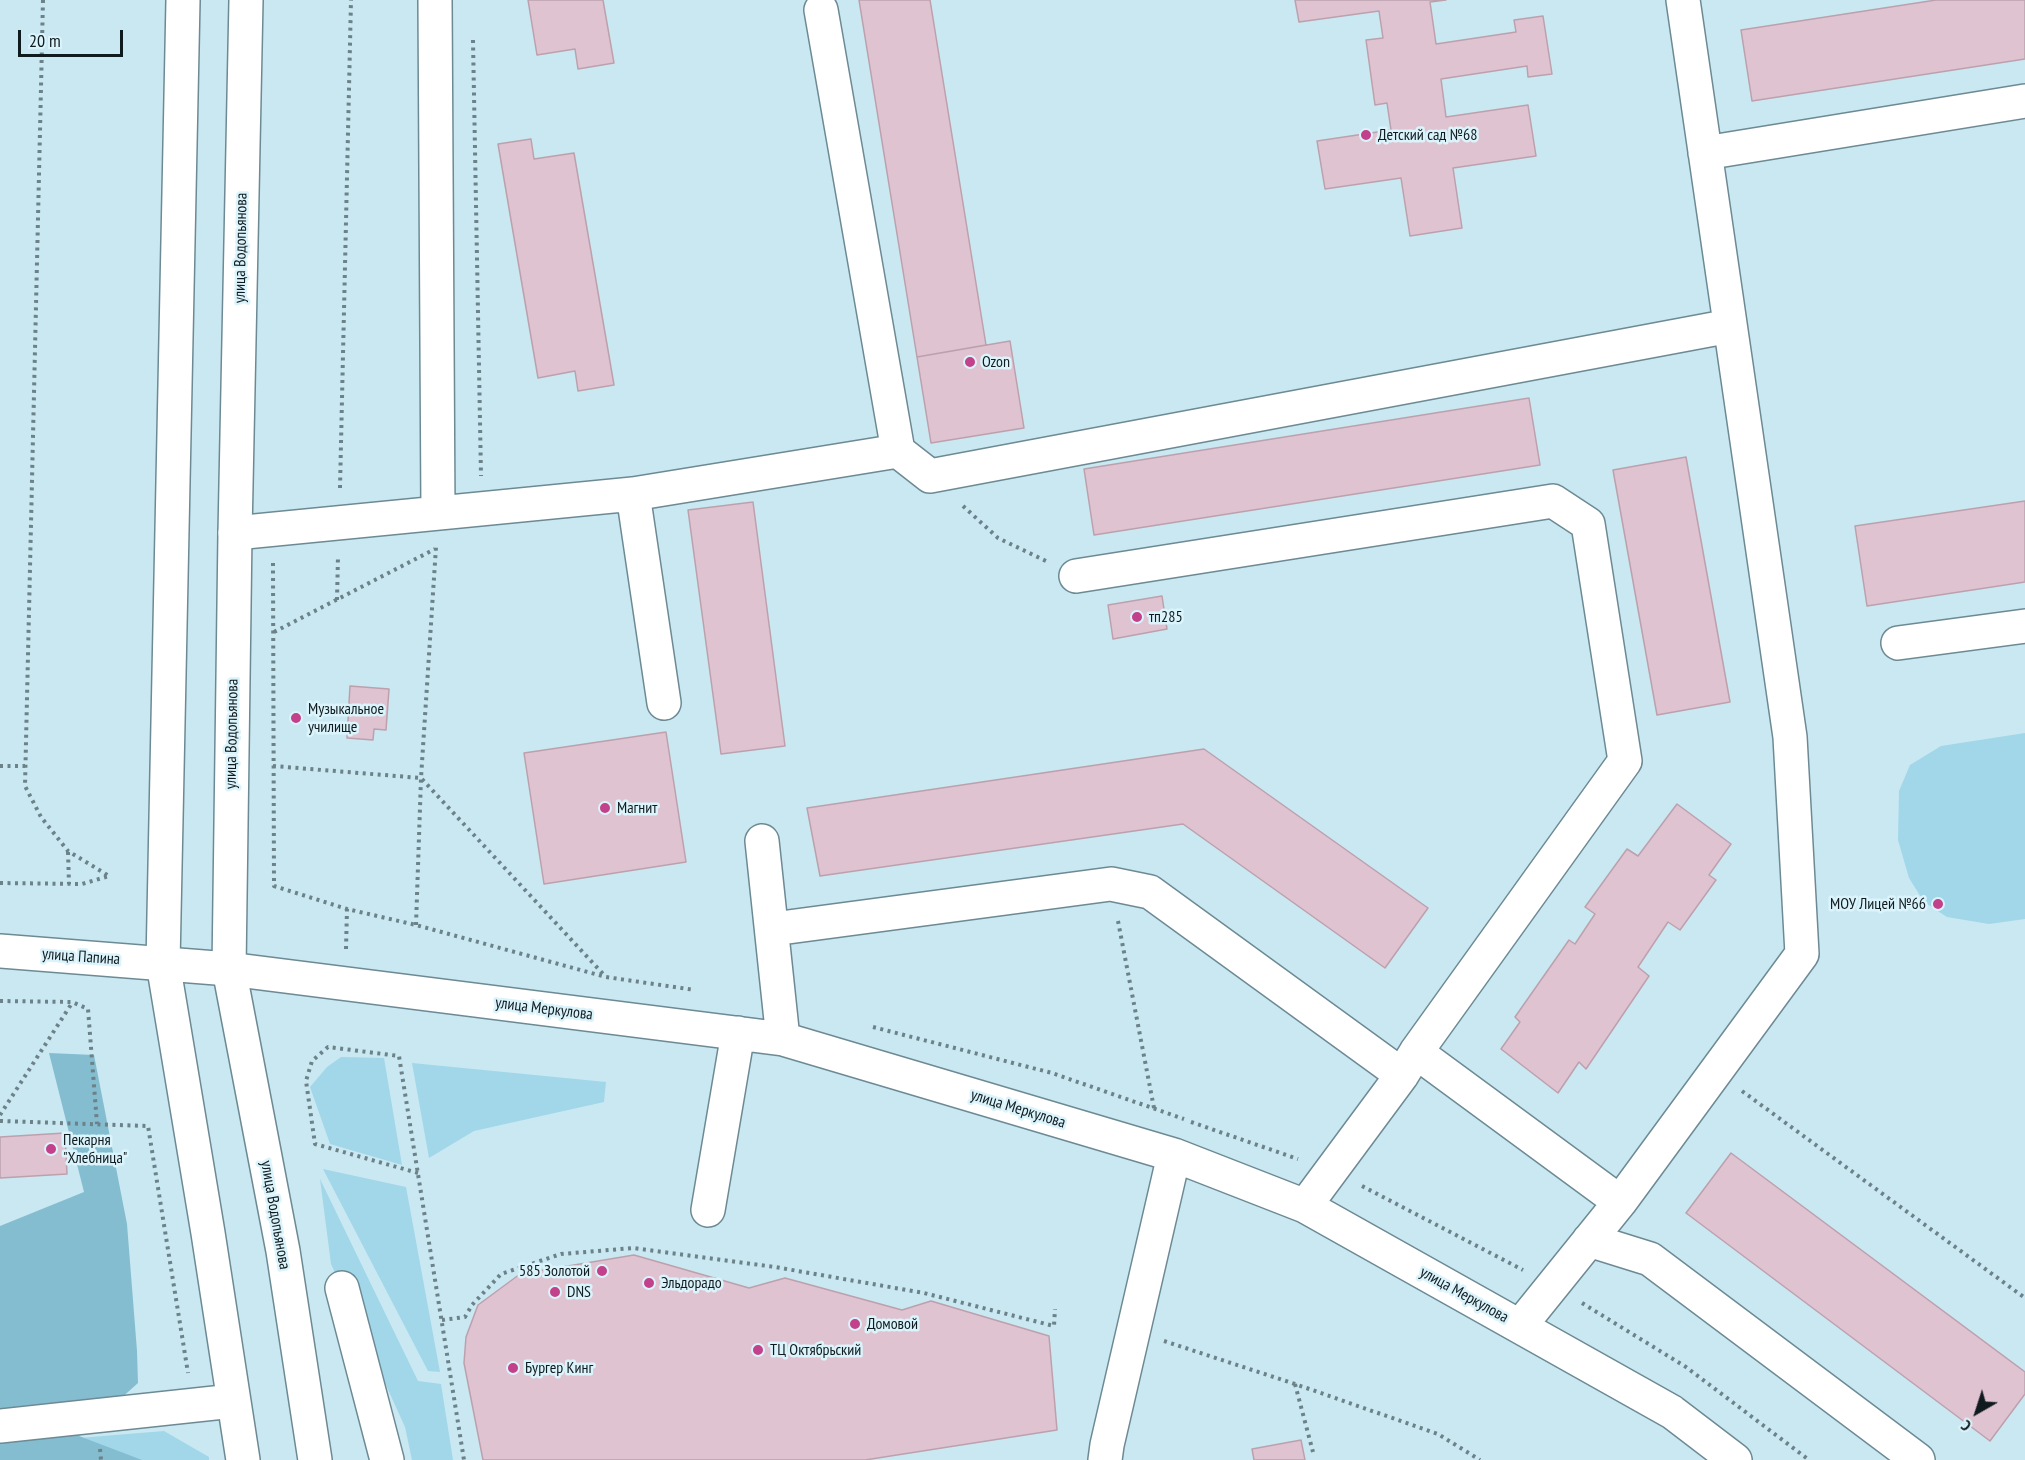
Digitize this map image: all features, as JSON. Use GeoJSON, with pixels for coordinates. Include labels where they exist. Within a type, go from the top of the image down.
{"type":"FeatureCollection","features":[{"type":"Feature","properties":{"kind":"main road"},"geometry":{"type":"LineString","coordinates":[[183,0],[163,963],[243,1460]]}},
{"type":"Feature","properties":{"kind":"main road","name":"улица Водопьянова"},"geometry":{"type":"LineString","coordinates":[[246,0],[229,969],[283,1251],[315,1460]]}},
{"type":"Feature","properties":{"kind":"main road"},"geometry":{"type":"LineString","coordinates":[[435,0],[438,513]]}},
{"type":"Feature","properties":{"kind":"main road"},"geometry":{"type":"LineString","coordinates":[[1520,1326],[1620,1202],[1802,954],[1790,737],[1683,0]]}},
{"type":"Feature","properties":{"kind":"main road"},"geometry":{"type":"LineString","coordinates":[[821,10],[898,451],[930,476],[1730,326]]}},
{"type":"Feature","properties":{"kind":"main road"},"geometry":{"type":"LineString","coordinates":[[1705,153],[2025,101]]}},
{"type":"Feature","properties":{"kind":"main road"},"geometry":{"type":"LineString","coordinates":[[235,533],[633,494],[898,451]]}},
{"type":"Feature","properties":{"kind":"main road"},"geometry":{"type":"LineString","coordinates":[[633,494],[664,703]]}},
{"type":"Feature","properties":{"kind":"main road"},"geometry":{"type":"LineString","coordinates":[[1076,576],[1553,501],[1588,524],[1625,762],[1305,1206]]}},
{"type":"Feature","properties":{"kind":"main road"},"geometry":{"type":"LineString","coordinates":[[1898,643],[2025,626]]}},
{"type":"Feature","properties":{"kind":"main road"},"geometry":{"type":"LineString","coordinates":[[762,841],[783,1039]]}},
{"type":"Feature","properties":{"kind":"main road"},"geometry":{"type":"LineString","coordinates":[[773,929],[1111,884],[1150,892],[1620,1202]]}},
{"type":"Feature","properties":{"kind":"main road","name":"улица Папина"},"geometry":{"type":"LineString","coordinates":[[0,951],[229,969]]}},
{"type":"Feature","properties":{"kind":"main road","name":"улица Меркулова"},"geometry":{"type":"LineString","coordinates":[[229,969],[783,1039],[1174,1155],[1305,1206],[1672,1412],[1735,1460]]}},
{"type":"Feature","properties":{"kind":"main road"},"geometry":{"type":"LineString","coordinates":[[708,1210],[738,1033]]}},
{"type":"Feature","properties":{"kind":"main road"},"geometry":{"type":"LineString","coordinates":[[1105,1460],[1174,1155]]}},
{"type":"Feature","properties":{"kind":"main road"},"geometry":{"type":"LineString","coordinates":[[1589,1240],[1650,1259],[1918,1460]]}},
{"type":"Feature","properties":{"kind":"main road"},"geometry":{"type":"LineString","coordinates":[[342,1288],[387,1460]]}},
{"type":"Feature","properties":{"kind":"main road"},"geometry":{"type":"LineString","coordinates":[[0,1426],[234,1401]]}},
{"type":"Feature","properties":{"kind":"path"},"geometry":{"type":"LineString","coordinates":[[0,883],[82,884],[109,876],[68,851],[41,817],[24,786],[43,0]]}},
{"type":"Feature","properties":{"kind":"path"},"geometry":{"type":"LineString","coordinates":[[337,600],[351,0]]}},
{"type":"Feature","properties":{"kind":"path"},"geometry":{"type":"LineString","coordinates":[[473,36],[482,509]]}},
{"type":"Feature","properties":{"kind":"path"},"geometry":{"type":"LineString","coordinates":[[930,476],[998,538],[1076,576]]}},
{"type":"Feature","properties":{"kind":"path"},"geometry":{"type":"LineString","coordinates":[[416,925],[421,778],[438,513]]}},
{"type":"Feature","properties":{"kind":"path"},"geometry":{"type":"LineString","coordinates":[[273,529],[274,886],[347,909],[416,925],[606,977],[698,991]]}},
{"type":"Feature","properties":{"kind":"path"},"geometry":{"type":"LineString","coordinates":[[273,632],[436,549]]}},
{"type":"Feature","properties":{"kind":"path"},"geometry":{"type":"LineString","coordinates":[[0,766],[25,766]]}},
{"type":"Feature","properties":{"kind":"path"},"geometry":{"type":"LineString","coordinates":[[273,766],[421,778],[606,977]]}},
{"type":"Feature","properties":{"kind":"path"},"geometry":{"type":"LineString","coordinates":[[68,851],[69,884]]}},
{"type":"Feature","properties":{"kind":"path"},"geometry":{"type":"LineString","coordinates":[[1111,884],[1154,1108]]}},
{"type":"Feature","properties":{"kind":"path"},"geometry":{"type":"LineString","coordinates":[[346,949],[347,909]]}},
{"type":"Feature","properties":{"kind":"path"},"geometry":{"type":"LineString","coordinates":[[0,1001],[72,1002],[88,1009],[97,1124]]}},
{"type":"Feature","properties":{"kind":"path"},"geometry":{"type":"LineString","coordinates":[[0,1115],[72,1002]]}},
{"type":"Feature","properties":{"kind":"path"},"geometry":{"type":"LineString","coordinates":[[870,1026],[1052,1072],[1331,1170],[1553,1285],[1686,1367],[1809,1460]]}},
{"type":"Feature","properties":{"kind":"path"},"geometry":{"type":"LineString","coordinates":[[418,1173],[315,1144],[306,1081],[312,1060],[328,1047],[399,1056],[418,1173],[441,1320],[464,1460]]}},
{"type":"Feature","properties":{"kind":"path"},"geometry":{"type":"LineString","coordinates":[[1716,1072],[2025,1298]]}},
{"type":"Feature","properties":{"kind":"path"},"geometry":{"type":"LineString","coordinates":[[0,1121],[148,1126],[194,1406]]}},
{"type":"Feature","properties":{"kind":"path"},"geometry":{"type":"LineString","coordinates":[[441,1320],[465,1317],[472,1305],[501,1274],[561,1254],[633,1248],[775,1267],[924,1293],[1054,1326],[1055,1309]]}},
{"type":"Feature","properties":{"kind":"path"},"geometry":{"type":"LineString","coordinates":[[1134,1331],[1438,1434],[1480,1460]]}},
{"type":"Feature","properties":{"kind":"path"},"geometry":{"type":"LineString","coordinates":[[1295,1384],[1313,1452]]}},
{"type":"Feature","properties":{"kind":"shaded area"},"geometry":{"type":"Polygon","coordinates":[[[2025,733],[2025,919],[1989,924],[1947,917],[1924,902],[1909,878],[1898,840],[1899,791],[1910,765],[1941,746],[2025,733]]]}},
{"type":"Feature","properties":{"kind":"shaded area"},"geometry":{"type":"Polygon","coordinates":[[[49,1053],[94,1055],[127,1224],[137,1351],[138,1383],[79,1436],[142,1460],[0,1460],[0,1226],[84,1192],[49,1053]]]}},
{"type":"Feature","properties":{"kind":"shaded area"},"geometry":{"type":"Polygon","coordinates":[[[341,1057],[384,1058],[402,1165],[330,1144],[310,1087],[327,1067],[341,1057]]]}},
{"type":"Feature","properties":{"kind":"shaded area"},"geometry":{"type":"Polygon","coordinates":[[[412,1063],[606,1082],[604,1102],[474,1131],[429,1158],[412,1063]]]}},
{"type":"Feature","properties":{"kind":"shaded area"},"geometry":{"type":"Polygon","coordinates":[[[323,1169],[406,1187],[440,1372],[428,1371],[323,1169]]]}},
{"type":"Feature","properties":{"kind":"shaded area"},"geometry":{"type":"Polygon","coordinates":[[[320,1179],[418,1381],[441,1384],[453,1460],[412,1460],[405,1427],[331,1264],[320,1179]]]}},
{"type":"Feature","properties":{"kind":"shaded area"},"geometry":{"type":"Polygon","coordinates":[[[164,1431],[209,1457],[209,1460],[2,1460],[30,1442],[164,1431]]]}},
{"type":"Feature","properties":{"kind":"building"},"geometry":{"type":"Polygon","coordinates":[[[528,0],[603,0],[614,63],[578,69],[575,49],[537,55],[528,0]]]}},
{"type":"Feature","properties":{"kind":"building"},"geometry":{"type":"Polygon","coordinates":[[[859,0],[930,0],[986,345],[917,357],[859,0]]]}},
{"type":"Feature","properties":{"kind":"building"},"geometry":{"type":"Polygon","coordinates":[[[1295,0],[1446,0],[1430,2],[1436,44],[1516,32],[1514,20],[1543,16],[1552,74],[1528,77],[1527,66],[1441,79],[1446,117],[1528,105],[1536,156],[1453,168],[1462,228],[1410,236],[1401,178],[1325,189],[1317,141],[1391,130],[1387,103],[1375,105],[1366,40],[1383,38],[1379,11],[1299,22],[1295,0]]]}},
{"type":"Feature","properties":{"kind":"building"},"geometry":{"type":"Polygon","coordinates":[[[1936,0],[2025,0],[2025,59],[1752,101],[1741,30],[1936,0]]]}},
{"type":"Feature","properties":{"kind":"building"},"geometry":{"type":"Polygon","coordinates":[[[531,139],[534,159],[574,153],[614,385],[578,391],[575,371],[538,378],[498,144],[531,139]]]}},
{"type":"Feature","properties":{"kind":"building"},"geometry":{"type":"Polygon","coordinates":[[[1010,341],[1024,428],[931,443],[917,357],[1010,341]]]}},
{"type":"Feature","properties":{"kind":"building"},"geometry":{"type":"Polygon","coordinates":[[[1529,398],[1540,465],[1094,535],[1084,469],[1529,398]]]}},
{"type":"Feature","properties":{"kind":"building"},"geometry":{"type":"Polygon","coordinates":[[[1686,457],[1730,702],[1657,715],[1613,470],[1686,457]]]}},
{"type":"Feature","properties":{"kind":"building"},"geometry":{"type":"Polygon","coordinates":[[[2025,501],[2025,582],[1867,606],[1855,526],[2025,501]]]}},
{"type":"Feature","properties":{"kind":"building"},"geometry":{"type":"Polygon","coordinates":[[[753,502],[785,746],[721,754],[688,510],[753,502]]]}},
{"type":"Feature","properties":{"kind":"building","name":"тп285"},"geometry":{"type":"Polygon","coordinates":[[[1162,596],[1167,629],[1113,639],[1108,605],[1162,596]]]}},
{"type":"Feature","properties":{"kind":"building"},"geometry":{"type":"Polygon","coordinates":[[[350,686],[389,689],[386,730],[374,729],[373,740],[347,738],[350,686]]]}},
{"type":"Feature","properties":{"kind":"building","name":"Магнит"},"geometry":{"type":"Polygon","coordinates":[[[666,732],[686,862],[544,884],[524,753],[666,732]]]}},
{"type":"Feature","properties":{"kind":"building"},"geometry":{"type":"Polygon","coordinates":[[[1204,749],[1428,908],[1385,968],[1183,824],[820,876],[807,808],[1204,749]]]}},
{"type":"Feature","properties":{"kind":"building"},"geometry":{"type":"Polygon","coordinates":[[[1677,804],[1731,844],[1709,875],[1716,880],[1680,930],[1668,922],[1638,967],[1649,976],[1586,1069],[1579,1062],[1558,1093],[1501,1049],[1520,1022],[1515,1017],[1569,940],[1575,944],[1595,914],[1585,907],[1627,849],[1638,856],[1677,804]]]}},
{"type":"Feature","properties":{"kind":"building"},"geometry":{"type":"Polygon","coordinates":[[[65,1133],[67,1174],[0,1178],[0,1137],[65,1133]]]}},
{"type":"Feature","properties":{"kind":"building"},"geometry":{"type":"Polygon","coordinates":[[[1731,1153],[2025,1372],[2025,1394],[1990,1441],[1686,1213],[1731,1153]]]}},
{"type":"Feature","properties":{"kind":"building","name":"ТЦ Октябрьский"},"geometry":{"type":"Polygon","coordinates":[[[634,1255],[749,1288],[785,1278],[902,1310],[931,1301],[1049,1336],[1057,1430],[865,1460],[483,1460],[464,1363],[466,1337],[478,1305],[520,1274],[634,1255]]]}},
{"type":"Feature","properties":{"kind":"building"},"geometry":{"type":"Polygon","coordinates":[[[1301,1440],[1305,1460],[1254,1460],[1252,1449],[1301,1440]]]}},
{"type":"Feature","properties":{"kind":"place","name":"Детский сад №68"},"geometry":{"type":"Point","coordinates":[1366,135]}},
{"type":"Feature","properties":{"kind":"place","name":"Ozon"},"geometry":{"type":"Point","coordinates":[970,362]}},
{"type":"Feature","properties":{"kind":"place","name":"тп285"},"geometry":{"type":"Point","coordinates":[1137,617]}},
{"type":"Feature","properties":{"kind":"place","name":"Музыкальное училище"},"geometry":{"type":"Point","coordinates":[296,718]}},
{"type":"Feature","properties":{"kind":"place","name":"Магнит"},"geometry":{"type":"Point","coordinates":[605,808]}},
{"type":"Feature","properties":{"kind":"place","name":"МОУ Лицей №66"},"geometry":{"type":"Point","coordinates":[1938,904]}},
{"type":"Feature","properties":{"kind":"place","name":"Пекарня \"Хлебница\""},"geometry":{"type":"Point","coordinates":[51,1149]}},
{"type":"Feature","properties":{"kind":"place","name":"585 Золотой"},"geometry":{"type":"Point","coordinates":[602,1271]}},
{"type":"Feature","properties":{"kind":"place","name":"Эльдорадо"},"geometry":{"type":"Point","coordinates":[649,1283]}},
{"type":"Feature","properties":{"kind":"place","name":"DNS"},"geometry":{"type":"Point","coordinates":[555,1292]}},
{"type":"Feature","properties":{"kind":"place","name":"Домовой"},"geometry":{"type":"Point","coordinates":[855,1324]}},
{"type":"Feature","properties":{"kind":"place","name":"ТЦ Октябрьский"},"geometry":{"type":"Point","coordinates":[758,1350]}},
{"type":"Feature","properties":{"kind":"place","name":"Бургер Кинг"},"geometry":{"type":"Point","coordinates":[513,1368]}}]}
